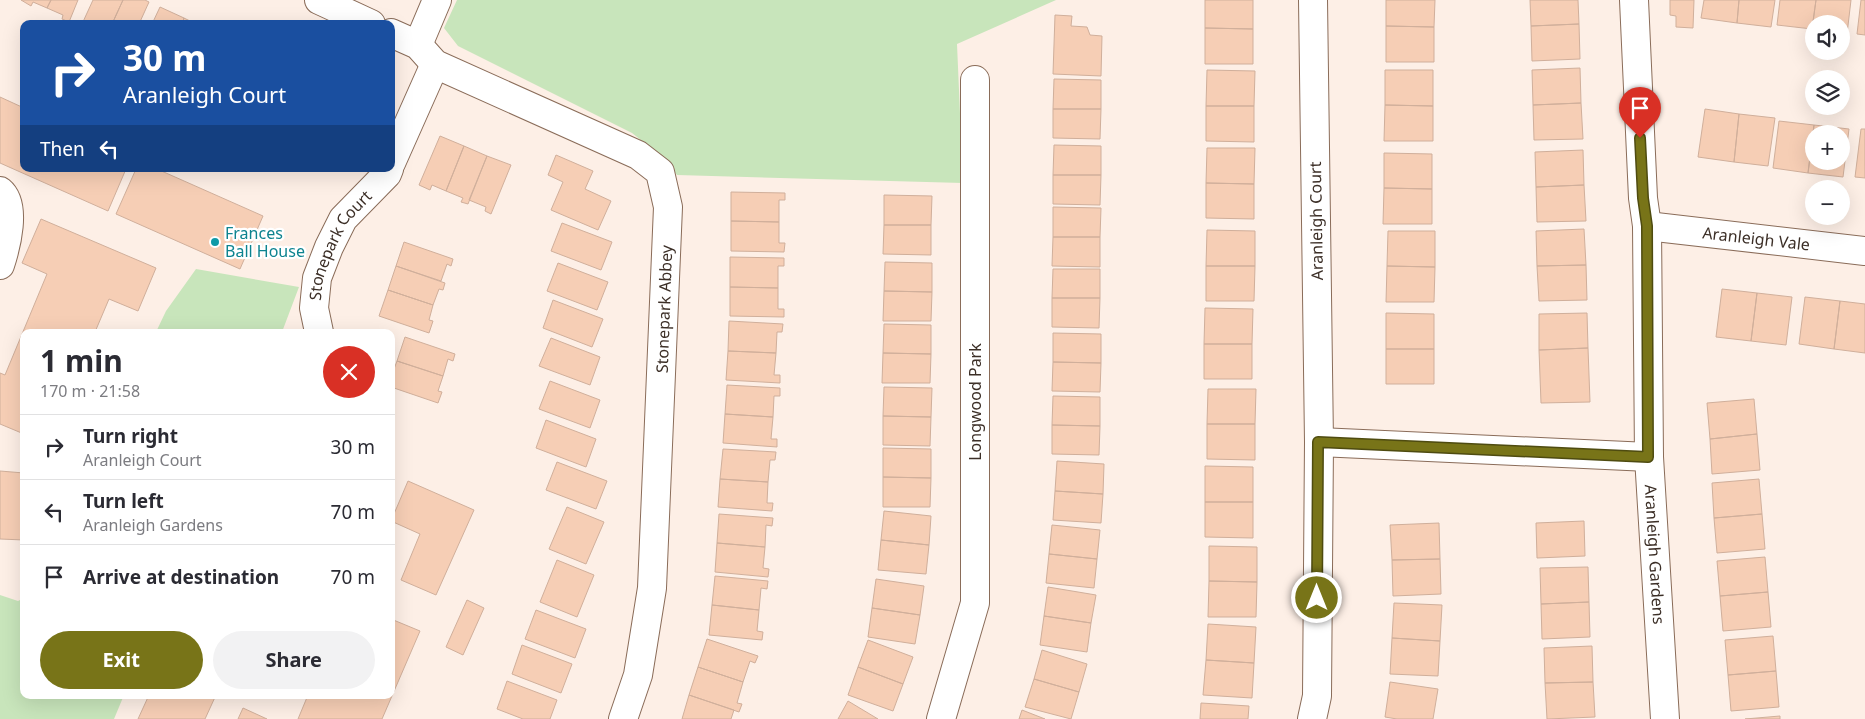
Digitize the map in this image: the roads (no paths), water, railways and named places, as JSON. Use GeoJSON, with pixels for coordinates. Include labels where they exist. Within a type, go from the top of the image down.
{"type":"FeatureCollection","features":[{"type":"Feature","properties":{"kind":"street"},"geometry":{"type":"LineString","coordinates":[[319,0],[362,20]]}},
{"type":"Feature","properties":{"kind":"street"},"geometry":{"type":"LineString","coordinates":[[395,151],[426,55],[436,0]]}},
{"type":"Feature","properties":{"kind":"street","name":"Aranleigh Court"},"geometry":{"type":"LineString","coordinates":[[1312,719],[1317,696],[1318,442],[1313,0]]}},
{"type":"Feature","properties":{"kind":"street","name":"Aranleigh Gardens"},"geometry":{"type":"LineString","coordinates":[[1634,0],[1643,198],[1647,226],[1648,457],[1665,719]]}},
{"type":"Feature","properties":{"kind":"street","name":"Stonepark Abbey"},"geometry":{"type":"LineString","coordinates":[[395,36],[426,55],[638,155],[660,172],[668,207],[652,588],[638,675],[623,719]]}},
{"type":"Feature","properties":{"kind":"street","name":"Longwood Park"},"geometry":{"type":"LineString","coordinates":[[941,719],[975,603],[975,80]]}},
{"type":"Feature","properties":{"kind":"street","name":"Stonepark Court"},"geometry":{"type":"LineString","coordinates":[[318,329],[314,308],[317,278],[329,247],[343,219],[387,172]]}},
{"type":"Feature","properties":{"kind":"street"},"geometry":{"type":"LineString","coordinates":[[0,191],[5,195],[10,212],[8,234],[0,265]]}},
{"type":"Feature","properties":{"kind":"street","name":"Aranleigh Vale"},"geometry":{"type":"LineString","coordinates":[[1647,226],[1865,251]]}},
{"type":"Feature","properties":{"kind":"street"},"geometry":{"type":"LineString","coordinates":[[1318,442],[1648,457]]}},
{"type":"Feature","properties":{"kind":"place","name":"Frances Ball House"},"geometry":{"type":"Point","coordinates":[215,242]}}]}
